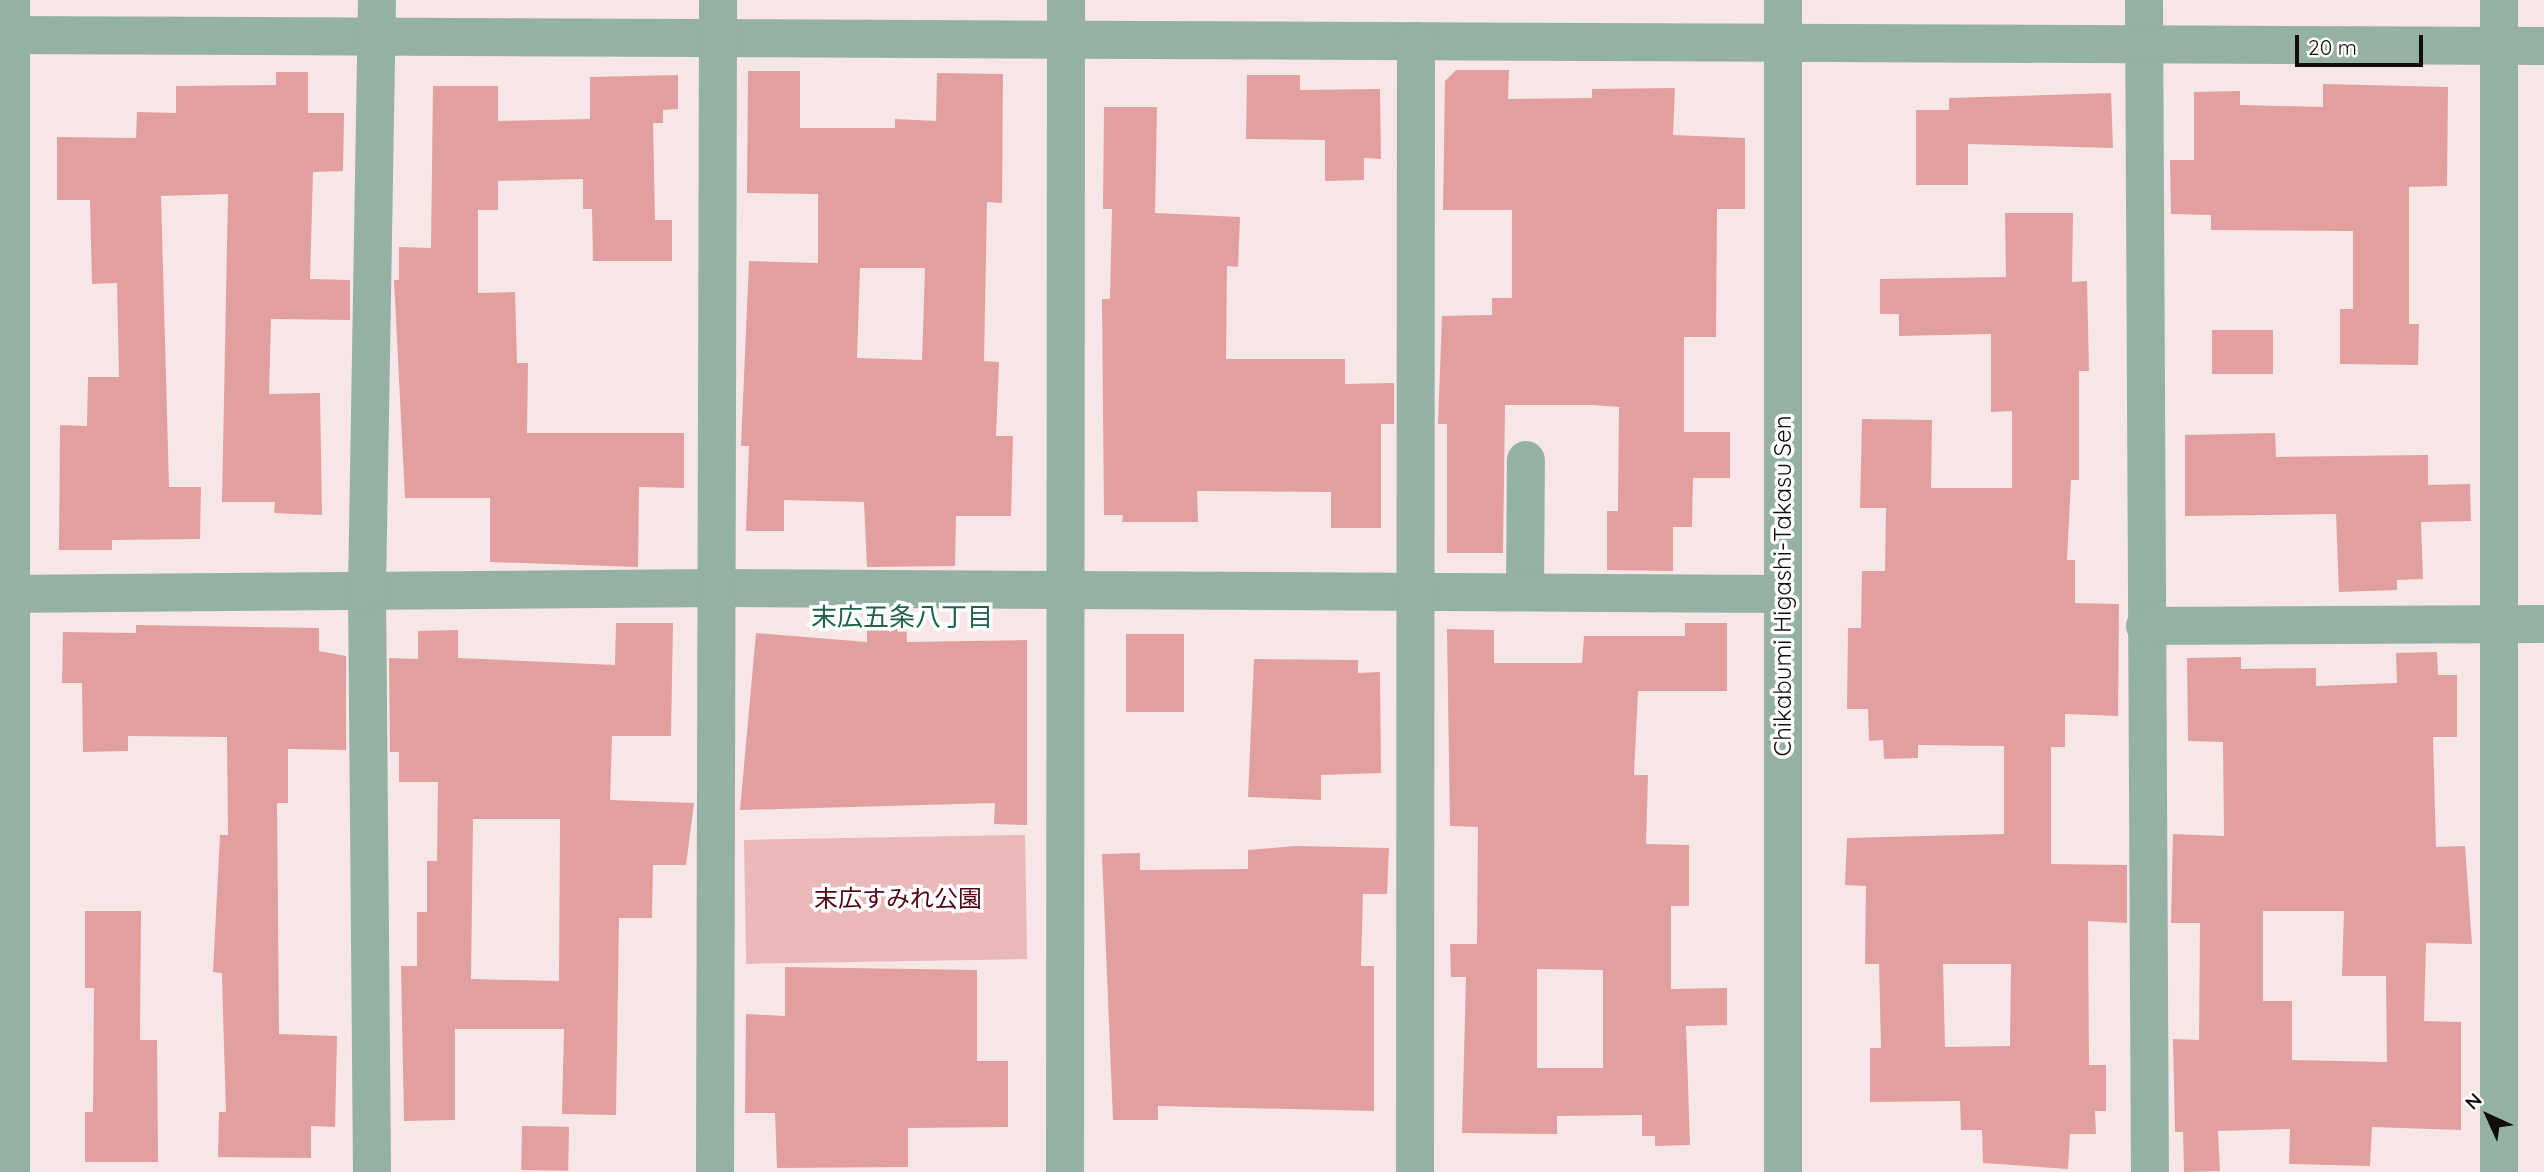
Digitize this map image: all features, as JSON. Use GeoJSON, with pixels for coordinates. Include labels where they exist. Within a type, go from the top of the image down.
{"type":"FeatureCollection","features":[{"type":"Feature","properties":{"kind":"street"},"geometry":{"type":"LineString","coordinates":[[372,1172],[367,590],[377,0]]}},
{"type":"Feature","properties":{"kind":"street"},"geometry":{"type":"LineString","coordinates":[[715,1172],[719,588],[718,0]]}},
{"type":"Feature","properties":{"kind":"street","name":"Chikabumi Higashi-Takasu Sen"},"geometry":{"type":"LineString","coordinates":[[1783,0],[1783,1172]]}},
{"type":"Feature","properties":{"kind":"street"},"geometry":{"type":"LineString","coordinates":[[2144,0],[2145,626],[2150,1172]]}},
{"type":"Feature","properties":{"kind":"street"},"geometry":{"type":"LineString","coordinates":[[2499,0],[2499,1172]]}},
{"type":"Feature","properties":{"kind":"street"},"geometry":{"type":"LineString","coordinates":[[1065,1172],[1061,589],[1066,18]]}},
{"type":"Feature","properties":{"kind":"street"},"geometry":{"type":"LineString","coordinates":[[11,1172],[6,594],[8,24],[378,38],[719,37],[1066,18],[1416,41],[2544,46]]}},
{"type":"Feature","properties":{"kind":"street"},"geometry":{"type":"LineString","coordinates":[[1415,1172],[1413,591],[1416,41]]}},
{"type":"Feature","properties":{"kind":"street"},"geometry":{"type":"LineString","coordinates":[[1525,592],[1526,460]]}},
{"type":"Feature","properties":{"kind":"street"},"geometry":{"type":"LineString","coordinates":[[6,594],[719,588],[1783,594]]}},
{"type":"Feature","properties":{"kind":"street"},"geometry":{"type":"LineString","coordinates":[[2145,626],[2544,624]]}},
{"type":"Feature","properties":{"kind":"green space","name":"末広すみれ公園"},"geometry":{"type":"Polygon","coordinates":[[[1025,835],[1027,959],[746,964],[744,840],[1025,835]]]}},
{"type":"Feature","properties":{"kind":"building"},"geometry":{"type":"Polygon","coordinates":[[[1456,70],[1509,70],[1508,99],[1592,98],[1592,89],[1675,88],[1673,135],[1745,138],[1745,209],[1717,209],[1716,337],[1684,337],[1684,432],[1730,432],[1730,478],[1693,478],[1692,527],[1673,527],[1673,571],[1607,570],[1607,511],[1618,511],[1619,407],[1505,405],[1503,553],[1447,553],[1447,424],[1438,424],[1442,316],[1492,315],[1492,298],[1512,298],[1512,210],[1443,210],[1445,81],[1456,70]]]}},
{"type":"Feature","properties":{"kind":"building"},"geometry":{"type":"Polygon","coordinates":[[[748,71],[800,71],[800,128],[895,128],[895,119],[936,121],[937,73],[1003,74],[1002,203],[987,202],[984,361],[999,362],[996,436],[1013,436],[1011,516],[956,516],[955,566],[867,567],[864,502],[784,500],[784,531],[746,531],[749,446],[741,446],[749,261],[818,263],[818,194],[747,193],[748,71]],[[860,268],[857,358],[922,360],[925,268],[860,268]]]}},
{"type":"Feature","properties":{"kind":"building"},"geometry":{"type":"Polygon","coordinates":[[[276,72],[308,72],[308,113],[344,113],[343,171],[313,172],[310,279],[350,280],[350,320],[271,319],[269,394],[320,393],[322,515],[274,513],[275,502],[222,502],[228,194],[161,196],[169,487],[201,487],[200,539],[112,540],[112,550],[59,550],[60,425],[87,426],[88,377],[119,377],[117,283],[92,284],[90,200],[57,200],[57,137],[136,138],[137,112],[176,113],[176,86],[276,85],[276,72]]]}},
{"type":"Feature","properties":{"kind":"building"},"geometry":{"type":"Polygon","coordinates":[[[678,75],[678,109],[663,110],[663,123],[653,123],[655,220],[672,220],[672,261],[593,261],[592,209],[583,209],[583,179],[498,181],[498,210],[478,210],[478,293],[515,292],[517,363],[528,363],[527,433],[684,433],[684,488],[639,487],[638,567],[490,562],[490,498],[405,498],[394,280],[399,280],[399,247],[431,248],[433,86],[498,86],[498,121],[590,119],[590,77],[678,75]]]}},
{"type":"Feature","properties":{"kind":"building"},"geometry":{"type":"Polygon","coordinates":[[[1247,75],[1300,75],[1300,90],[1380,89],[1381,159],[1364,158],[1364,180],[1325,181],[1325,140],[1246,139],[1247,75]]]}},
{"type":"Feature","properties":{"kind":"building"},"geometry":{"type":"Polygon","coordinates":[[[2323,84],[2448,87],[2447,186],[2409,187],[2409,324],[2419,324],[2418,365],[2340,364],[2340,309],[2353,309],[2353,231],[2211,230],[2211,215],[2171,214],[2170,160],[2194,160],[2194,92],[2240,91],[2240,105],[2323,107],[2323,84]]]}},
{"type":"Feature","properties":{"kind":"building"},"geometry":{"type":"Polygon","coordinates":[[[2111,93],[2113,148],[1968,144],[1968,185],[1916,185],[1916,110],[1949,110],[1949,98],[2111,93]]]}},
{"type":"Feature","properties":{"kind":"building"},"geometry":{"type":"Polygon","coordinates":[[[1104,107],[1157,107],[1155,213],[1240,217],[1238,267],[1227,266],[1226,359],[1345,359],[1345,384],[1394,383],[1394,424],[1381,424],[1381,528],[1331,528],[1331,492],[1197,491],[1198,522],[1122,522],[1123,515],[1104,515],[1102,299],[1110,299],[1112,209],[1103,209],[1104,107]]]}},
{"type":"Feature","properties":{"kind":"building"},"geometry":{"type":"Polygon","coordinates":[[[2005,213],[2073,213],[2072,282],[2087,281],[2089,371],[2079,371],[2079,480],[2071,480],[2067,560],[2075,560],[2075,603],[2119,604],[2118,716],[2065,714],[2065,747],[2051,747],[2051,864],[2127,865],[2127,923],[2088,921],[2089,1065],[2106,1065],[2106,1111],[2095,1111],[2096,1134],[2070,1134],[2068,1169],[1983,1163],[1982,1130],[1961,1130],[1960,1101],[1870,1102],[1870,1048],[1881,1048],[1879,964],[1865,964],[1866,886],[1845,885],[1847,838],[2004,834],[2004,746],[1918,745],[1918,758],[1884,759],[1883,740],[1869,741],[1868,709],[1847,709],[1848,628],[1861,628],[1862,571],[1885,571],[1886,508],[1860,508],[1862,419],[1932,420],[1931,488],[2012,488],[2012,411],[1991,412],[1991,334],[1899,336],[1899,314],[1880,314],[1880,279],[2006,277],[2005,213]],[[1943,964],[1945,1047],[2010,1046],[2011,964],[1943,964]]]}},
{"type":"Feature","properties":{"kind":"building"},"geometry":{"type":"Polygon","coordinates":[[[2212,330],[2273,330],[2273,374],[2212,374],[2212,330]]]}},
{"type":"Feature","properties":{"kind":"building"},"geometry":{"type":"Polygon","coordinates":[[[2275,433],[2276,457],[2428,455],[2428,485],[2470,484],[2471,521],[2421,522],[2423,579],[2397,580],[2397,590],[2339,592],[2336,514],[2185,516],[2185,435],[2275,433]]]}},
{"type":"Feature","properties":{"kind":"building"},"geometry":{"type":"Polygon","coordinates":[[[867,611],[906,611],[907,642],[1027,640],[1027,825],[994,824],[995,803],[740,810],[756,633],[867,642],[867,611]]]}},
{"type":"Feature","properties":{"kind":"building"},"geometry":{"type":"Polygon","coordinates":[[[616,623],[673,623],[671,736],[612,736],[610,800],[694,803],[686,865],[653,865],[652,918],[619,918],[616,1115],[562,1114],[564,1029],[455,1029],[455,1120],[404,1121],[401,966],[417,966],[417,912],[427,912],[427,861],[437,861],[438,782],[399,782],[399,752],[390,752],[389,658],[418,659],[418,631],[458,630],[458,658],[615,665],[616,623]],[[473,819],[471,979],[559,981],[560,819],[473,819]]]}},
{"type":"Feature","properties":{"kind":"building"},"geometry":{"type":"Polygon","coordinates":[[[1685,623],[1727,623],[1727,691],[1638,691],[1634,775],[1648,775],[1646,844],[1689,845],[1689,906],[1671,906],[1671,989],[1727,988],[1727,1025],[1686,1026],[1690,1145],[1655,1146],[1655,1136],[1642,1136],[1642,1115],[1557,1116],[1557,1134],[1462,1133],[1466,977],[1451,977],[1450,944],[1477,944],[1478,827],[1450,826],[1447,629],[1494,630],[1494,663],[1582,663],[1584,636],[1685,636],[1685,623]],[[1537,969],[1537,1068],[1603,1068],[1603,970],[1537,969]]]}},
{"type":"Feature","properties":{"kind":"building"},"geometry":{"type":"Polygon","coordinates":[[[136,625],[319,628],[319,651],[346,656],[346,750],[288,749],[288,803],[277,803],[279,1034],[337,1036],[335,1127],[311,1126],[311,1158],[218,1157],[219,1112],[226,1112],[222,973],[213,972],[220,835],[228,835],[227,737],[128,736],[128,751],[83,752],[82,683],[62,683],[63,632],[136,633],[136,625]]]}},
{"type":"Feature","properties":{"kind":"building"},"geometry":{"type":"Polygon","coordinates":[[[1126,634],[1184,634],[1184,712],[1126,712],[1126,634]]]}},
{"type":"Feature","properties":{"kind":"building"},"geometry":{"type":"Polygon","coordinates":[[[2437,652],[2438,675],[2457,675],[2457,737],[2433,737],[2436,847],[2465,846],[2472,944],[2426,943],[2424,1021],[2461,1022],[2461,1130],[2372,1127],[2370,1166],[2289,1164],[2290,1129],[2218,1131],[2220,1171],[2184,1172],[2183,1132],[2175,1132],[2173,1039],[2199,1040],[2200,923],[2171,923],[2173,834],[2224,836],[2223,742],[2188,741],[2187,658],[2241,657],[2241,669],[2316,668],[2316,686],[2397,683],[2396,653],[2437,652]],[[2263,911],[2263,1001],[2292,1001],[2292,1060],[2387,1062],[2386,976],[2342,976],[2344,911],[2263,911]]]}},
{"type":"Feature","properties":{"kind":"building"},"geometry":{"type":"Polygon","coordinates":[[[1254,659],[1358,660],[1358,673],[1380,672],[1381,773],[1321,775],[1321,800],[1248,797],[1254,659]]]}},
{"type":"Feature","properties":{"kind":"building"},"geometry":{"type":"Polygon","coordinates":[[[1295,846],[1389,848],[1387,894],[1363,894],[1361,966],[1374,966],[1374,1111],[1158,1106],[1158,1120],[1113,1120],[1102,854],[1140,853],[1140,870],[1248,869],[1248,850],[1295,846]]]}},
{"type":"Feature","properties":{"kind":"building"},"geometry":{"type":"Polygon","coordinates":[[[85,911],[141,911],[140,1040],[157,1040],[158,1162],[85,1162],[85,1112],[93,1112],[94,988],[85,988],[85,911]]]}},
{"type":"Feature","properties":{"kind":"building"},"geometry":{"type":"Polygon","coordinates":[[[785,967],[977,970],[977,1061],[1008,1061],[1008,1127],[908,1128],[908,1167],[777,1168],[775,1113],[745,1113],[746,1014],[785,1016],[785,967]]]}},
{"type":"Feature","properties":{"kind":"building"},"geometry":{"type":"Polygon","coordinates":[[[522,1126],[569,1127],[568,1171],[521,1170],[522,1126]]]}},
{"type":"Feature","properties":{"kind":"district","name":"末広五条八丁目"},"geometry":{"type":"Point","coordinates":[902,617]}}]}
